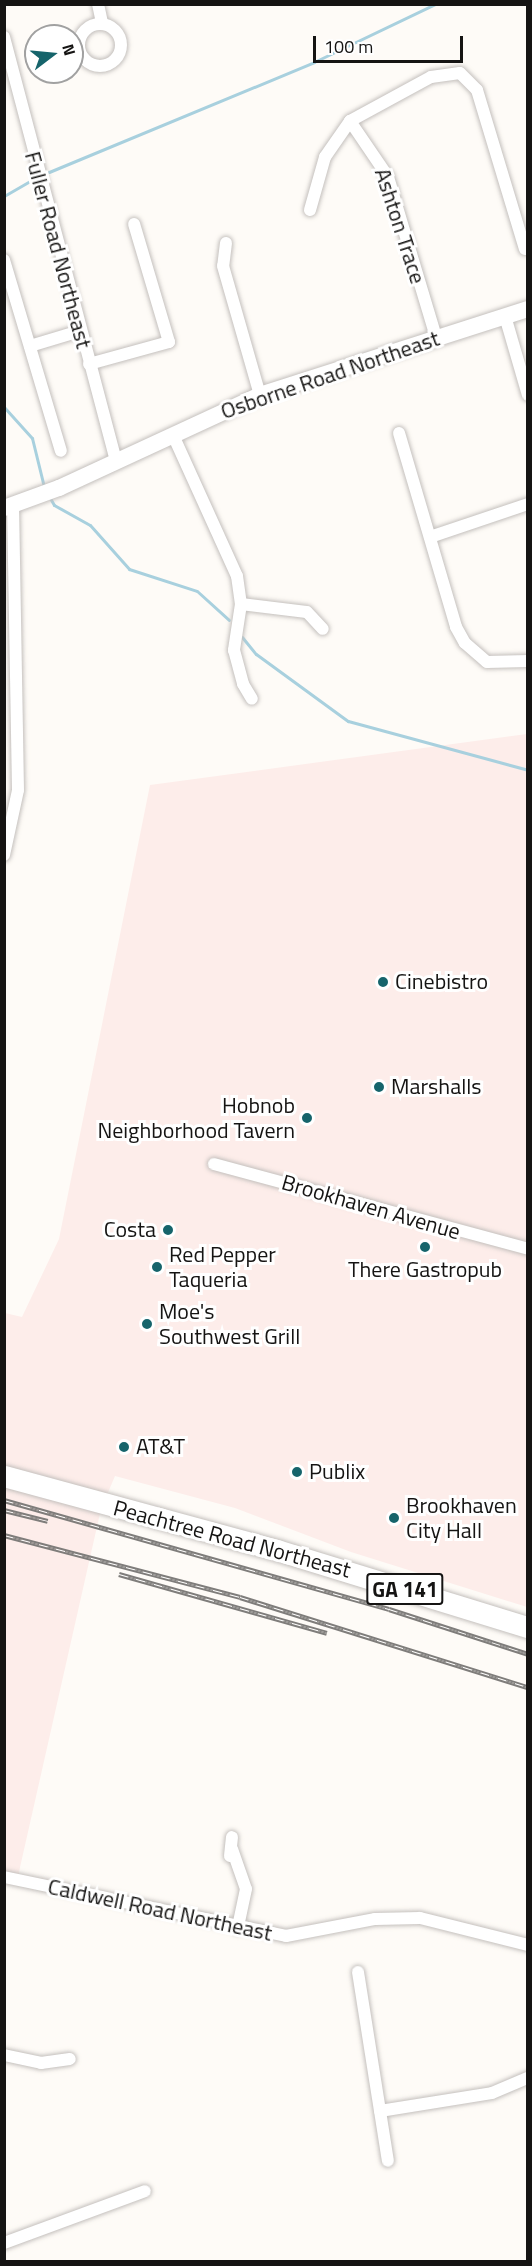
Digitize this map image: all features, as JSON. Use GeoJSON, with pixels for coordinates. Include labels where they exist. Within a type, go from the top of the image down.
{"type":"FeatureCollection","features":[{"type":"Feature","properties":{"kind":"highway","name":"Peachtree Road Northeast"},"geometry":{"type":"LineString","coordinates":[[4,1476],[277,1550],[528,1626]]}},
{"type":"Feature","properties":{"kind":"street"},"geometry":{"type":"LineString","coordinates":[[98,4],[102,23]]}},
{"type":"Feature","properties":{"kind":"street","name":"Fuller Road Northeast"},"geometry":{"type":"LineString","coordinates":[[4,37],[116,462]]}},
{"type":"Feature","properties":{"kind":"street"},"geometry":{"type":"LineString","coordinates":[[310,210],[326,157],[350,121],[431,77],[448,71],[469,79],[477,90],[525,249]]}},
{"type":"Feature","properties":{"kind":"street","name":"Ashton Trace"},"geometry":{"type":"LineString","coordinates":[[350,121],[388,177],[436,338]]}},
{"type":"Feature","properties":{"kind":"street"},"geometry":{"type":"LineString","coordinates":[[89,364],[169,342],[134,224]]}},
{"type":"Feature","properties":{"kind":"street"},"geometry":{"type":"LineString","coordinates":[[226,243],[223,266],[260,395]]}},
{"type":"Feature","properties":{"kind":"street"},"geometry":{"type":"LineString","coordinates":[[4,260],[61,451]]}},
{"type":"Feature","properties":{"kind":"street","name":"Osborne Road Northeast"},"geometry":{"type":"LineString","coordinates":[[14,504],[59,488],[260,395],[528,309]]}},
{"type":"Feature","properties":{"kind":"street"},"geometry":{"type":"LineString","coordinates":[[506,316],[528,395]]}},
{"type":"Feature","properties":{"kind":"street"},"geometry":{"type":"LineString","coordinates":[[30,346],[80,331]]}},
{"type":"Feature","properties":{"kind":"street"},"geometry":{"type":"LineString","coordinates":[[399,433],[456,627],[465,643],[497,665],[528,661]]}},
{"type":"Feature","properties":{"kind":"street"},"geometry":{"type":"LineString","coordinates":[[174,435],[237,576],[241,604],[234,650],[243,684],[252,699]]}},
{"type":"Feature","properties":{"kind":"street"},"geometry":{"type":"LineString","coordinates":[[4,855],[18,790],[14,504]]}},
{"type":"Feature","properties":{"kind":"street"},"geometry":{"type":"LineString","coordinates":[[430,537],[528,504]]}},
{"type":"Feature","properties":{"kind":"street"},"geometry":{"type":"LineString","coordinates":[[241,604],[307,612],[323,629]]}},
{"type":"Feature","properties":{"kind":"street","name":"Brookhaven Avenue"},"geometry":{"type":"LineString","coordinates":[[214,1164],[528,1249]]}},
{"type":"Feature","properties":{"kind":"street"},"geometry":{"type":"LineString","coordinates":[[234,1847],[243,1893],[238,1928]]}},
{"type":"Feature","properties":{"kind":"street","name":"Caldwell Road Northeast"},"geometry":{"type":"LineString","coordinates":[[4,1877],[238,1928],[286,1936],[375,1919],[420,1918],[528,1945]]}},
{"type":"Feature","properties":{"kind":"street"},"geometry":{"type":"LineString","coordinates":[[358,1972],[388,2161]]}},
{"type":"Feature","properties":{"kind":"street"},"geometry":{"type":"LineString","coordinates":[[4,2055],[41,2063],[70,2059]]}},
{"type":"Feature","properties":{"kind":"street"},"geometry":{"type":"LineString","coordinates":[[380,2111],[492,2093],[528,2078]]}},
{"type":"Feature","properties":{"kind":"street"},"geometry":{"type":"LineString","coordinates":[[4,2243],[145,2192]]}},
{"type":"Feature","properties":{"kind":"shaded area"},"geometry":{"type":"Polygon","coordinates":[[[527,734],[527,1607],[351,1552],[235,1508],[115,1476],[101,1509],[16,1885],[5,1882],[5,1313],[22,1317],[59,1239],[150,785],[527,734]]]}},
{"type":"Feature","properties":{"kind":"waterway"},"geometry":{"type":"LineString","coordinates":[[49,172],[314,62],[435,4]]}},
{"type":"Feature","properties":{"kind":"waterway"},"geometry":{"type":"LineString","coordinates":[[4,196],[30,181]]}},
{"type":"Feature","properties":{"kind":"waterway"},"geometry":{"type":"LineString","coordinates":[[4,407],[32,438],[44,487]]}},
{"type":"Feature","properties":{"kind":"waterway"},"geometry":{"type":"LineString","coordinates":[[50,498],[54,505],[90,525],[129,569],[197,591],[229,620]]}},
{"type":"Feature","properties":{"kind":"waterway"},"geometry":{"type":"LineString","coordinates":[[242,637],[256,654],[348,721],[528,770]]}},
{"type":"Feature","properties":{"kind":"railway"},"geometry":{"type":"LineString","coordinates":[[4,1500],[389,1609],[528,1654]]}},
{"type":"Feature","properties":{"kind":"railway"},"geometry":{"type":"LineString","coordinates":[[4,1510],[48,1521]]}},
{"type":"Feature","properties":{"kind":"railway"},"geometry":{"type":"LineString","coordinates":[[4,1535],[240,1597],[528,1687]]}},
{"type":"Feature","properties":{"kind":"railway"},"geometry":{"type":"LineString","coordinates":[[119,1574],[327,1633]]}},
{"type":"Feature","properties":{"kind":"place","name":"Cinebistro"},"geometry":{"type":"Point","coordinates":[383,982]}},
{"type":"Feature","properties":{"kind":"place","name":"Marshalls"},"geometry":{"type":"Point","coordinates":[379,1087]}},
{"type":"Feature","properties":{"kind":"place","name":"Hobnob Neighborhood Tavern"},"geometry":{"type":"Point","coordinates":[307,1118]}},
{"type":"Feature","properties":{"kind":"place","name":"Costa"},"geometry":{"type":"Point","coordinates":[168,1230]}},
{"type":"Feature","properties":{"kind":"place","name":"There Gastropub"},"geometry":{"type":"Point","coordinates":[425,1247]}},
{"type":"Feature","properties":{"kind":"place","name":"Red Pepper Taqueria"},"geometry":{"type":"Point","coordinates":[157,1267]}},
{"type":"Feature","properties":{"kind":"place","name":"Moe's Southwest Grill"},"geometry":{"type":"Point","coordinates":[147,1324]}},
{"type":"Feature","properties":{"kind":"place","name":"AT&T"},"geometry":{"type":"Point","coordinates":[124,1447]}},
{"type":"Feature","properties":{"kind":"place","name":"Publix"},"geometry":{"type":"Point","coordinates":[297,1472]}},
{"type":"Feature","properties":{"kind":"place","name":"Brookhaven City Hall"},"geometry":{"type":"Point","coordinates":[394,1518]}}]}
